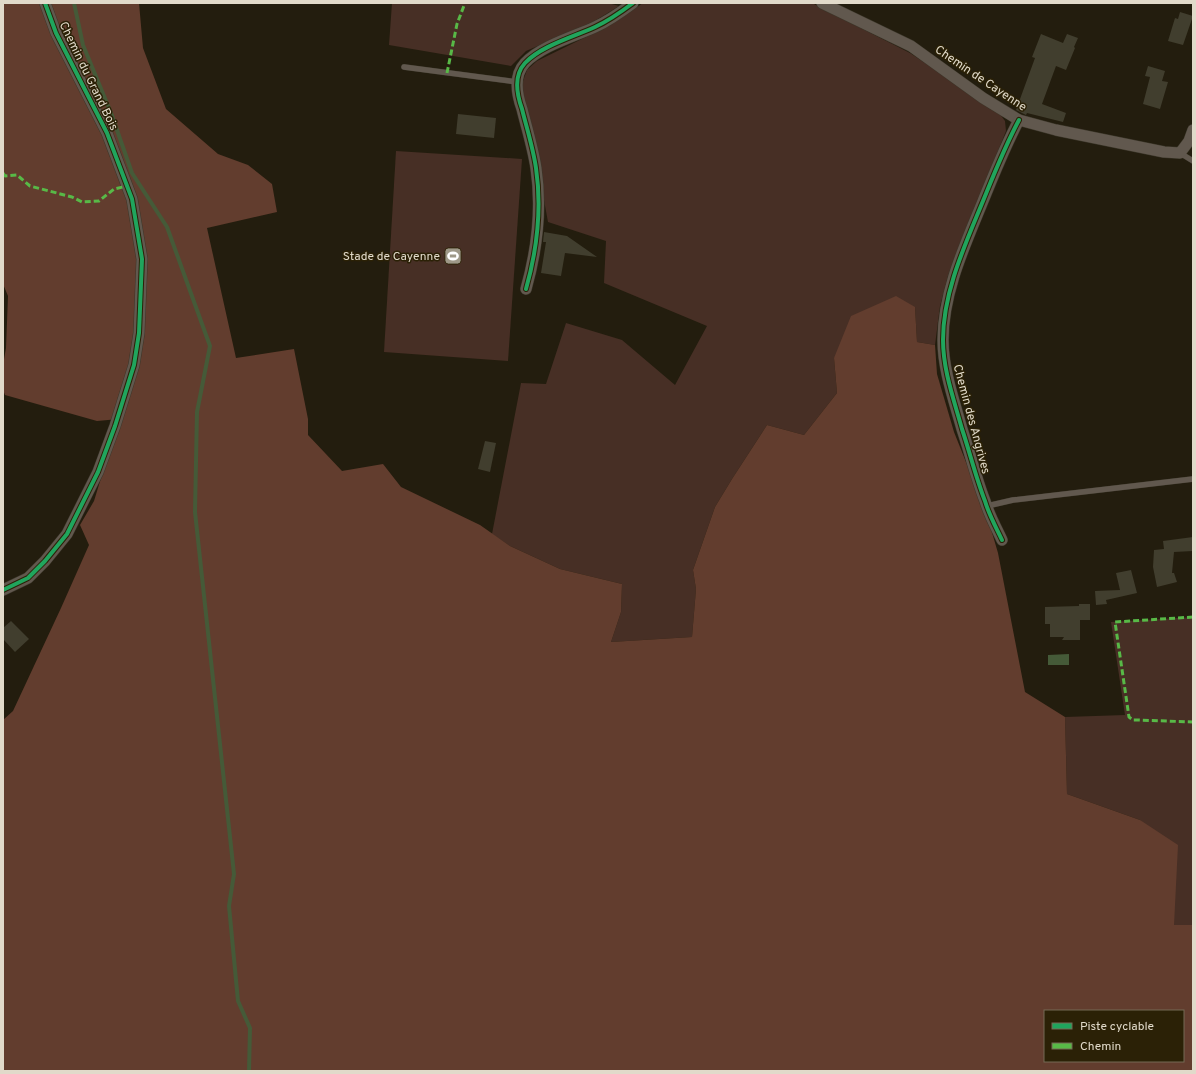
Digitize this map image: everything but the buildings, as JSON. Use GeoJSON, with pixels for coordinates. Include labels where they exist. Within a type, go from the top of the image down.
{"type":"FeatureCollection","features":[{"type":"Feature","properties":{"kind":"street","name":"Chemin du Grand Bois"},"geometry":{"type":"LineString","coordinates":[[3,590],[28,578],[45,561],[67,534],[98,472],[115,426],[134,365],[139,333],[142,259],[132,200],[107,133],[56,33],[45,3]]}},
{"type":"Feature","properties":{"kind":"street"},"geometry":{"type":"LineString","coordinates":[[526,289],[536,248],[538,195],[535,162],[519,100],[517,82],[518,74],[524,64],[532,57],[552,46],[597,26],[633,3]]}},
{"type":"Feature","properties":{"kind":"street","name":"Chemin de Cayenne"},"geometry":{"type":"LineString","coordinates":[[822,3],[911,46],[983,98],[1019,120],[1064,132],[1164,152],[1180,153]]}},
{"type":"Feature","properties":{"kind":"street","name":"Chemin des Angrives"},"geometry":{"type":"LineString","coordinates":[[1002,540],[987,506],[948,380],[943,341],[944,317],[949,293],[961,256],[1008,141],[1019,120]]}},
{"type":"Feature","properties":{"kind":"street"},"geometry":{"type":"LineString","coordinates":[[1180,153],[1189,141],[1193,130]]}},
{"type":"Feature","properties":{"kind":"lane"},"geometry":{"type":"LineString","coordinates":[[404,67],[517,82]]}},
{"type":"Feature","properties":{"kind":"lane"},"geometry":{"type":"LineString","coordinates":[[1180,153],[1193,161]]}},
{"type":"Feature","properties":{"kind":"lane"},"geometry":{"type":"LineString","coordinates":[[987,506],[1013,500],[1193,479]]}},
{"type":"Feature","properties":{"kind":"shaded area"},"geometry":{"type":"Polygon","coordinates":[[[3,3],[139,3],[143,48],[166,109],[218,154],[248,165],[272,184],[277,212],[207,228],[236,358],[294,349],[308,419],[308,435],[342,471],[383,464],[401,487],[480,525],[510,546],[560,569],[622,584],[621,612],[611,642],[692,637],[696,589],[693,570],[715,507],[767,425],[804,435],[837,393],[834,358],[851,316],[896,296],[915,307],[917,342],[935,345],[937,374],[954,432],[986,512],[998,553],[1025,692],[1065,717],[1067,794],[1140,820],[1178,845],[1174,925],[1193,925],[1193,1071],[3,1071],[3,720],[13,711],[89,545],[80,525],[94,501],[119,419],[97,421],[5,395],[3,390],[3,365],[6,348],[8,296],[3,284],[3,3]]]}},
{"type":"Feature","properties":{"kind":"shaded area"},"geometry":{"type":"Polygon","coordinates":[[[392,3],[608,3],[619,6],[593,22],[526,51],[511,66],[389,45],[392,3]]]}},
{"type":"Feature","properties":{"kind":"shaded area"},"geometry":{"type":"Polygon","coordinates":[[[643,3],[812,3],[910,53],[997,110],[1005,121],[1006,131],[948,276],[940,306],[935,345],[917,342],[915,307],[834,358],[837,393],[804,435],[767,425],[715,507],[693,570],[696,589],[692,637],[611,642],[621,612],[622,584],[560,569],[510,546],[492,534],[521,383],[546,384],[566,323],[622,340],[675,385],[707,326],[604,283],[606,241],[548,222],[528,112],[523,95],[523,81],[527,70],[537,61],[615,22],[643,3]]]}},
{"type":"Feature","properties":{"kind":"shaded area","name":"Stade de Cayenne"},"geometry":{"type":"Polygon","coordinates":[[[396,151],[522,159],[508,361],[384,352],[396,151]]]}},
{"type":"Feature","properties":{"kind":"shaded area"},"geometry":{"type":"Polygon","coordinates":[[[1193,617],[1193,925],[1174,925],[1140,820],[1067,794],[1065,717],[1125,715],[1111,622],[1193,617]]]}},
{"type":"Feature","properties":{"kind":"shaded area"},"geometry":{"type":"Polygon","coordinates":[[[1069,654],[1069,665],[1048,665],[1048,655],[1069,654]]]}},
{"type":"Feature","properties":{"kind":"waterway"},"geometry":{"type":"LineString","coordinates":[[74,3],[83,45],[111,113],[132,173],[167,227],[210,346],[197,412],[195,512],[234,874],[229,906],[238,1001],[250,1028],[249,1071]]}},
{"type":"Feature","properties":{"kind":"marked path"},"geometry":{"type":"LineString","coordinates":[[447,73],[457,24],[465,3]]}},
{"type":"Feature","properties":{"kind":"marked path"},"geometry":{"type":"LineString","coordinates":[[3,173],[5,176],[17,175],[30,186],[72,197],[82,202],[99,201],[114,189],[127,186]]}},
{"type":"Feature","properties":{"kind":"marked path"},"geometry":{"type":"LineString","coordinates":[[1193,617],[1115,622],[1129,717],[1133,720],[1193,722]]}},
{"type":"Feature","properties":{"kind":"cycle path"},"geometry":{"type":"LineString","coordinates":[[3,590],[28,578],[45,561],[67,534],[98,472],[115,426],[134,365],[139,333],[142,259],[132,199],[107,133],[56,33],[45,3]]}},
{"type":"Feature","properties":{"kind":"cycle path"},"geometry":{"type":"LineString","coordinates":[[526,289],[536,244],[539,199],[535,161],[517,86],[517,80],[521,68],[532,57],[548,47],[600,25],[633,3]]}},
{"type":"Feature","properties":{"kind":"cycle path"},"geometry":{"type":"LineString","coordinates":[[1002,540],[991,516],[979,483],[952,396],[943,351],[943,340],[947,304],[956,269],[996,170],[1019,120]]}},
{"type":"Feature","properties":{"kind":"place","name":"Stade de Cayenne"},"geometry":{"type":"Point","coordinates":[453,256]}}]}
